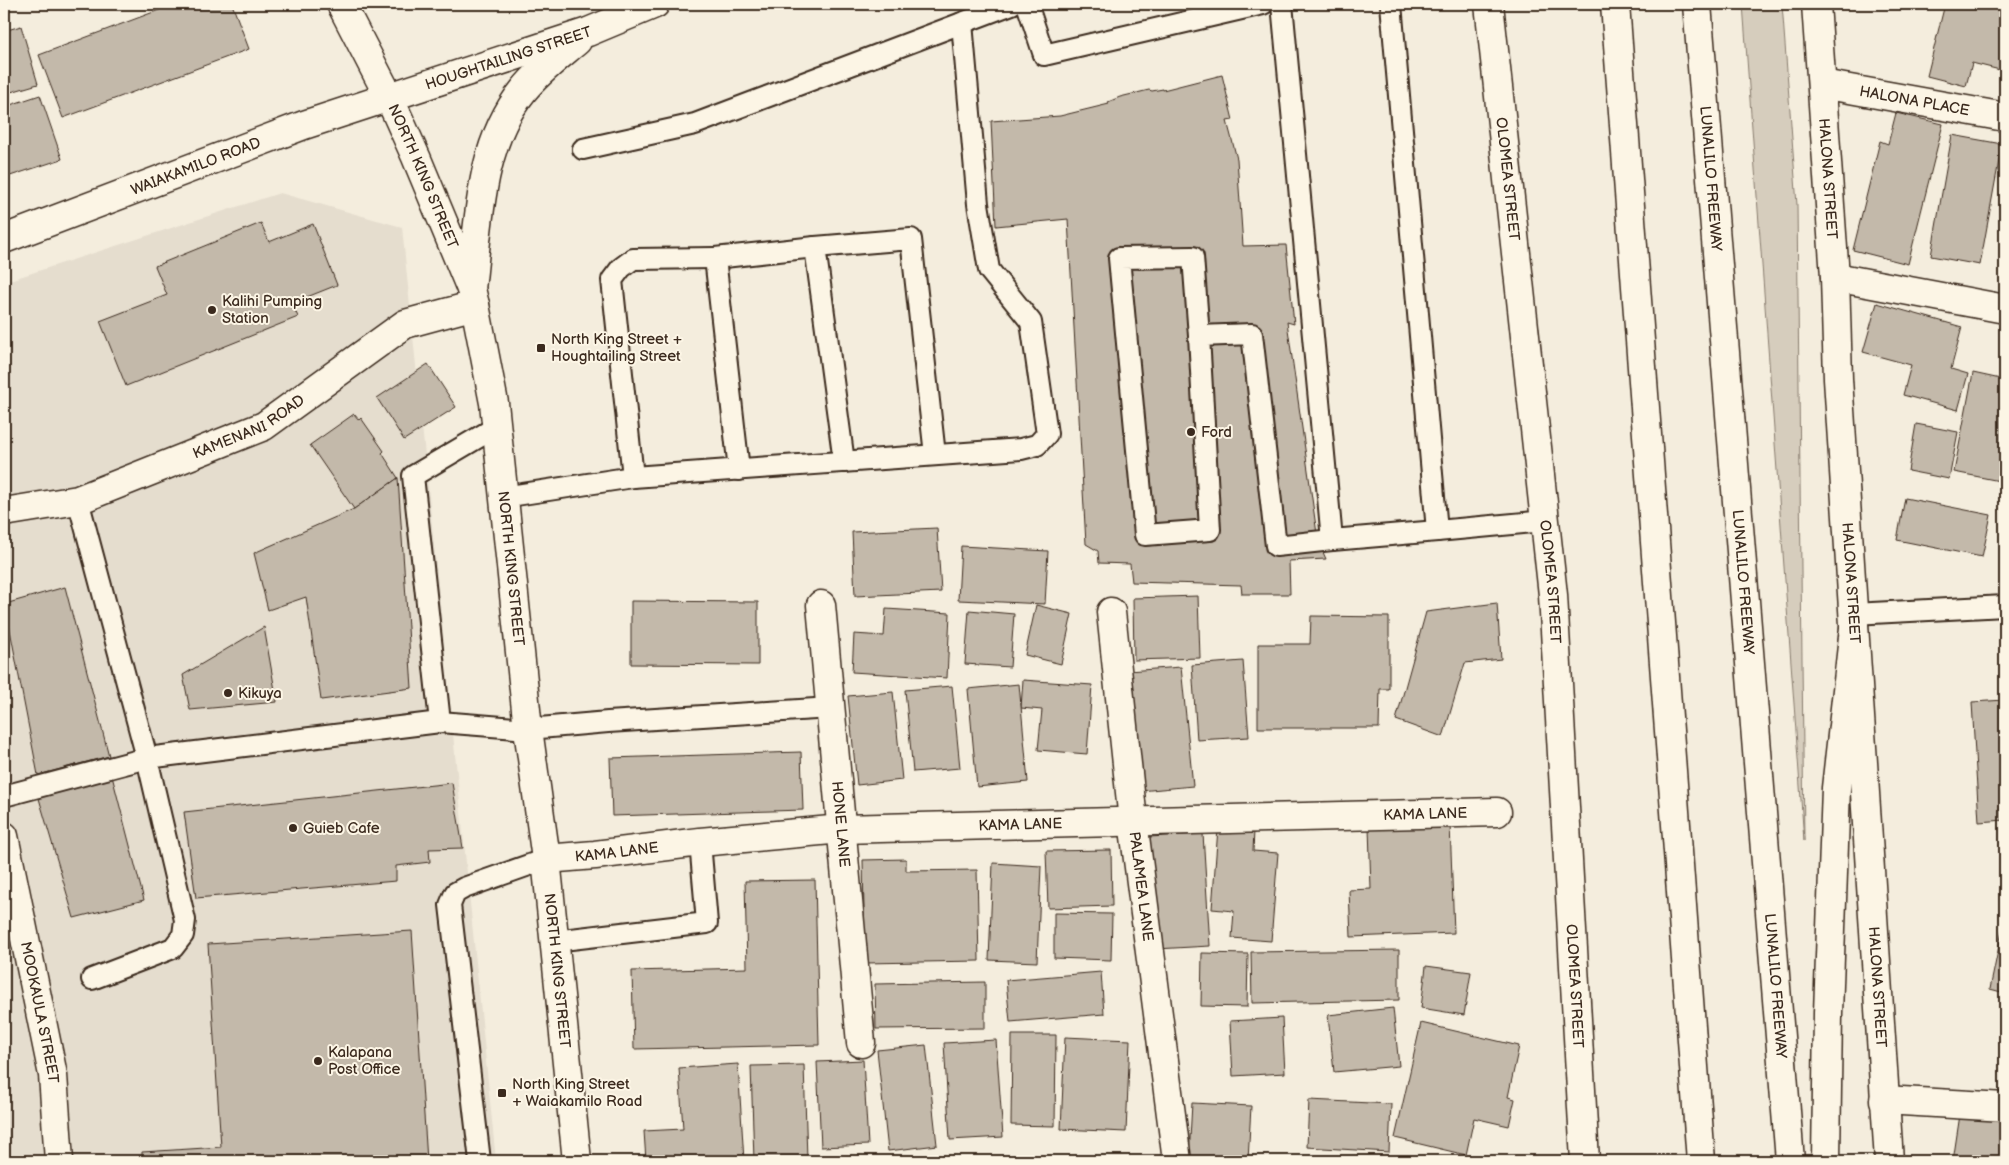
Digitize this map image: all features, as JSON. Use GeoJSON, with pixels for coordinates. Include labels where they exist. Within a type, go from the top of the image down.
{"type":"FeatureCollection","features":[{"type":"Feature","properties":{"kind":"main road","name":"NORTH KING STREET"},"geometry":{"type":"LineString","coordinates":[[341,4],[389,97],[416,157],[473,297],[494,403],[528,729],[546,859],[577,1161]]}},
{"type":"Feature","properties":{"kind":"main road","name":"HOUGHTAILING STREET"},"geometry":{"type":"LineString","coordinates":[[389,97],[588,32],[654,4]]}},
{"type":"Feature","properties":{"kind":"main road","name":"OLOMEA STREET"},"geometry":{"type":"LineString","coordinates":[[1489,4],[1553,595],[1585,1161]]}},
{"type":"Feature","properties":{"kind":"main road"},"geometry":{"type":"LineString","coordinates":[[1615,4],[1701,1161]]}},
{"type":"Feature","properties":{"kind":"main road","name":"LUNALILO FREEWAY"},"geometry":{"type":"LineString","coordinates":[[1698,4],[1790,1161]]}},
{"type":"Feature","properties":{"kind":"main road","name":"HALONA STREET"},"geometry":{"type":"LineString","coordinates":[[1816,4],[1835,277],[1838,379],[1889,1161]]}},
{"type":"Feature","properties":{"kind":"main road"},"geometry":{"type":"LineString","coordinates":[[473,297],[488,162],[495,139],[505,118],[523,91],[544,68],[588,32]]}},
{"type":"Feature","properties":{"kind":"main road","name":"HALONA PLACE"},"geometry":{"type":"LineString","coordinates":[[1822,84],[2005,117]]}},
{"type":"Feature","properties":{"kind":"main road","name":"WAIAKAMILO ROAD"},"geometry":{"type":"LineString","coordinates":[[4,240],[304,125],[389,97]]}},
{"type":"Feature","properties":{"kind":"main road"},"geometry":{"type":"LineString","coordinates":[[1835,277],[2005,309]]}},
{"type":"Feature","properties":{"kind":"main road","name":"KAMENANI ROAD"},"geometry":{"type":"LineString","coordinates":[[4,512],[78,500],[264,426],[405,324],[473,297]]}},
{"type":"Feature","properties":{"kind":"main road","name":"HONE LANE"},"geometry":{"type":"LineString","coordinates":[[821,605],[861,1043]]}},
{"type":"Feature","properties":{"kind":"main road","name":"PALAMEA LANE"},"geometry":{"type":"LineString","coordinates":[[1111,612],[1134,821],[1177,1161]]}},
{"type":"Feature","properties":{"kind":"main road"},"geometry":{"type":"LineString","coordinates":[[1826,1161],[1828,1013],[1836,788],[1854,621]]}},
{"type":"Feature","properties":{"kind":"main road","name":"KAMA LANE"},"geometry":{"type":"LineString","coordinates":[[546,859],[842,829],[1497,812]]}},
{"type":"Feature","properties":{"kind":"main road","name":"MOOKAULA STREET"},"geometry":{"type":"LineString","coordinates":[[4,836],[53,1075],[59,1161]]}},
{"type":"Feature","properties":{"kind":"main road"},"geometry":{"type":"LineString","coordinates":[[1884,1100],[2005,1107]]}},
{"type":"Feature","properties":{"kind":"lane"},"geometry":{"type":"LineString","coordinates":[[583,149],[695,124],[1012,4]]}},
{"type":"Feature","properties":{"kind":"lane"},"geometry":{"type":"LineString","coordinates":[[1027,4],[1044,55],[1263,4]]}},
{"type":"Feature","properties":{"kind":"lane"},"geometry":{"type":"LineString","coordinates":[[1282,4],[1332,540]]}},
{"type":"Feature","properties":{"kind":"lane"},"geometry":{"type":"LineString","coordinates":[[1391,4],[1437,531]]}},
{"type":"Feature","properties":{"kind":"lane"},"geometry":{"type":"LineString","coordinates":[[503,497],[633,477],[935,456],[1021,449],[1037,445],[1046,434],[1031,322],[989,270],[978,204],[962,23]]}},
{"type":"Feature","properties":{"kind":"lane"},"geometry":{"type":"LineString","coordinates":[[633,477],[612,280],[621,268],[633,259],[716,258],[911,239],[935,456]]}},
{"type":"Feature","properties":{"kind":"lane"},"geometry":{"type":"LineString","coordinates":[[815,247],[844,462]]}},
{"type":"Feature","properties":{"kind":"lane"},"geometry":{"type":"LineString","coordinates":[[1193,256],[1199,336],[1210,530],[1145,535],[1119,258],[1193,256]]}},
{"type":"Feature","properties":{"kind":"lane"},"geometry":{"type":"LineString","coordinates":[[716,258],[739,470]]}},
{"type":"Feature","properties":{"kind":"lane"},"geometry":{"type":"LineString","coordinates":[[1199,336],[1252,334],[1276,546],[1545,521]]}},
{"type":"Feature","properties":{"kind":"lane"},"geometry":{"type":"LineString","coordinates":[[440,722],[413,476],[496,427]]}},
{"type":"Feature","properties":{"kind":"lane"},"geometry":{"type":"LineString","coordinates":[[78,500],[147,758],[186,920],[183,935],[173,948],[92,979]]}},
{"type":"Feature","properties":{"kind":"lane"},"geometry":{"type":"LineString","coordinates":[[1854,621],[2005,606]]}},
{"type":"Feature","properties":{"kind":"lane"},"geometry":{"type":"LineString","coordinates":[[4,796],[147,758],[440,722],[528,729],[831,708]]}},
{"type":"Feature","properties":{"kind":"lane"},"geometry":{"type":"LineString","coordinates":[[554,941],[708,923],[700,842]]}},
{"type":"Feature","properties":{"kind":"lane"},"geometry":{"type":"LineString","coordinates":[[480,1161],[450,905],[455,894],[464,888],[546,859]]}},
{"type":"Feature","properties":{"kind":"shaded area"},"geometry":{"type":"Polygon","coordinates":[[[1743,4],[1782,4],[1797,205],[1804,841],[1743,4]]]}},
{"type":"Feature","properties":{"kind":"shaded area"},"geometry":{"type":"Polygon","coordinates":[[[280,193],[402,227],[496,1161],[4,1161],[4,282],[280,193]]]}},
{"type":"Feature","properties":{"kind":"building"},"geometry":{"type":"Polygon","coordinates":[[[175,4],[232,4],[249,49],[63,118],[39,55],[175,4]]]}},
{"type":"Feature","properties":{"kind":"building"},"geometry":{"type":"Polygon","coordinates":[[[1945,4],[2005,4],[2005,49],[2000,70],[1972,63],[1966,86],[1927,76],[1945,4]]]}},
{"type":"Feature","properties":{"kind":"building"},"geometry":{"type":"Polygon","coordinates":[[[21,26],[38,84],[4,94],[4,31],[21,26]]]}},
{"type":"Feature","properties":{"kind":"building","name":"Ford"},"geometry":{"type":"Polygon","coordinates":[[[1222,75],[1233,120],[1227,121],[1237,159],[1243,246],[1286,245],[1294,324],[1287,322],[1318,541],[1326,559],[1289,561],[1290,594],[1242,594],[1241,585],[1132,582],[1130,564],[1099,563],[1098,551],[1086,544],[1068,219],[996,226],[991,121],[1060,116],[1109,104],[1108,102],[1120,97],[1149,90],[1163,90],[1222,75]]]}},
{"type":"Feature","properties":{"kind":"building"},"geometry":{"type":"Polygon","coordinates":[[[40,95],[62,159],[4,178],[4,107],[40,95]]]}},
{"type":"Feature","properties":{"kind":"building"},"geometry":{"type":"Polygon","coordinates":[[[1896,113],[1943,124],[1908,264],[1853,250],[1880,141],[1888,144],[1896,113]]]}},
{"type":"Feature","properties":{"kind":"building"},"geometry":{"type":"Polygon","coordinates":[[[1952,135],[2002,144],[1980,265],[1931,256],[1952,135]]]}},
{"type":"Feature","properties":{"kind":"building","name":"Kalihi Pumping Station"},"geometry":{"type":"Polygon","coordinates":[[[261,223],[269,242],[313,224],[337,285],[292,303],[298,317],[126,386],[100,321],[167,295],[155,266],[261,223]]]}},
{"type":"Feature","properties":{"kind":"building"},"geometry":{"type":"Polygon","coordinates":[[[1877,303],[1962,327],[1951,369],[1968,374],[1958,410],[1903,395],[1911,365],[1863,352],[1877,303]]]}},
{"type":"Feature","properties":{"kind":"building"},"geometry":{"type":"Polygon","coordinates":[[[428,364],[456,407],[404,440],[377,398],[428,364]]]}},
{"type":"Feature","properties":{"kind":"building"},"geometry":{"type":"Polygon","coordinates":[[[1973,373],[2005,380],[2005,482],[1954,472],[1973,373]]]}},
{"type":"Feature","properties":{"kind":"building"},"geometry":{"type":"Polygon","coordinates":[[[354,414],[359,420],[361,418],[384,451],[382,453],[398,478],[354,509],[310,445],[354,414]]]}},
{"type":"Feature","properties":{"kind":"building"},"geometry":{"type":"Polygon","coordinates":[[[1916,424],[1958,432],[1949,479],[1908,471],[1916,424]]]}},
{"type":"Feature","properties":{"kind":"building"},"geometry":{"type":"Polygon","coordinates":[[[398,478],[412,688],[321,700],[306,597],[268,610],[254,553],[354,509],[398,478]]]}},
{"type":"Feature","properties":{"kind":"building"},"geometry":{"type":"Polygon","coordinates":[[[1905,498],[1991,515],[1982,557],[1897,540],[1905,498]]]}},
{"type":"Feature","properties":{"kind":"building"},"geometry":{"type":"Polygon","coordinates":[[[937,528],[941,592],[855,596],[852,532],[937,528]]]}},
{"type":"Feature","properties":{"kind":"building"},"geometry":{"type":"Polygon","coordinates":[[[961,546],[1048,551],[1045,604],[958,600],[961,546]]]}},
{"type":"Feature","properties":{"kind":"building"},"geometry":{"type":"Polygon","coordinates":[[[65,587],[109,756],[38,775],[5,604],[65,587]]]}},
{"type":"Feature","properties":{"kind":"building"},"geometry":{"type":"Polygon","coordinates":[[[1198,596],[1200,658],[1134,660],[1133,598],[1198,596]]]}},
{"type":"Feature","properties":{"kind":"building"},"geometry":{"type":"Polygon","coordinates":[[[631,601],[758,602],[758,665],[631,664],[631,601]]]}},
{"type":"Feature","properties":{"kind":"building"},"geometry":{"type":"Polygon","coordinates":[[[1497,603],[1501,659],[1465,663],[1443,737],[1396,720],[1426,612],[1497,603]]]}},
{"type":"Feature","properties":{"kind":"building"},"geometry":{"type":"Polygon","coordinates":[[[1036,605],[1072,614],[1061,664],[1025,655],[1036,605]]]}},
{"type":"Feature","properties":{"kind":"building"},"geometry":{"type":"Polygon","coordinates":[[[886,609],[950,613],[947,678],[852,672],[854,634],[884,636],[886,609]]]}},
{"type":"Feature","properties":{"kind":"building"},"geometry":{"type":"Polygon","coordinates":[[[969,610],[1014,614],[1010,667],[965,664],[969,610]]]}},
{"type":"Feature","properties":{"kind":"building"},"geometry":{"type":"Polygon","coordinates":[[[1311,616],[1389,617],[1389,689],[1380,689],[1379,728],[1258,728],[1258,644],[1310,644],[1311,616]]]}},
{"type":"Feature","properties":{"kind":"building"},"geometry":{"type":"Polygon","coordinates":[[[264,627],[277,702],[190,710],[183,675],[264,627]]]}},
{"type":"Feature","properties":{"kind":"building"},"geometry":{"type":"Polygon","coordinates":[[[1243,661],[1249,737],[1197,740],[1192,665],[1243,661]]]}},
{"type":"Feature","properties":{"kind":"building"},"geometry":{"type":"Polygon","coordinates":[[[1181,667],[1193,786],[1140,791],[1128,671],[1181,667]]]}},
{"type":"Feature","properties":{"kind":"building"},"geometry":{"type":"Polygon","coordinates":[[[1023,680],[1092,685],[1087,754],[1038,750],[1042,710],[1021,708],[1023,680]]]}},
{"type":"Feature","properties":{"kind":"building"},"geometry":{"type":"Polygon","coordinates":[[[1019,684],[1028,782],[977,787],[968,689],[1019,684]]]}},
{"type":"Feature","properties":{"kind":"building"},"geometry":{"type":"Polygon","coordinates":[[[952,686],[960,768],[913,772],[905,690],[952,686]]]}},
{"type":"Feature","properties":{"kind":"building"},"geometry":{"type":"Polygon","coordinates":[[[893,692],[902,780],[857,785],[848,696],[893,692]]]}},
{"type":"Feature","properties":{"kind":"building"},"geometry":{"type":"Polygon","coordinates":[[[2005,700],[2005,820],[1979,822],[1972,702],[2005,700]]]}},
{"type":"Feature","properties":{"kind":"building"},"geometry":{"type":"Polygon","coordinates":[[[801,752],[803,810],[612,816],[610,758],[801,752]]]}},
{"type":"Feature","properties":{"kind":"building"},"geometry":{"type":"Polygon","coordinates":[[[112,776],[144,900],[74,918],[38,795],[112,776]]]}},
{"type":"Feature","properties":{"kind":"building"},"geometry":{"type":"Polygon","coordinates":[[[452,783],[463,848],[429,849],[430,862],[396,866],[396,881],[196,898],[184,812],[452,783]]]}},
{"type":"Feature","properties":{"kind":"building"},"geometry":{"type":"Polygon","coordinates":[[[1450,824],[1454,933],[1351,937],[1349,890],[1371,889],[1369,827],[1450,824]]]}},
{"type":"Feature","properties":{"kind":"building"},"geometry":{"type":"Polygon","coordinates":[[[1218,828],[1254,831],[1253,851],[1278,853],[1271,941],[1232,938],[1234,911],[1212,909],[1218,828]]]}},
{"type":"Feature","properties":{"kind":"building"},"geometry":{"type":"Polygon","coordinates":[[[1203,834],[1210,946],[1156,949],[1149,837],[1203,834]]]}},
{"type":"Feature","properties":{"kind":"building"},"geometry":{"type":"Polygon","coordinates":[[[1111,850],[1112,906],[1048,908],[1046,851],[1111,850]]]}},
{"type":"Feature","properties":{"kind":"building"},"geometry":{"type":"Polygon","coordinates":[[[906,859],[906,871],[977,870],[979,961],[865,963],[863,860],[906,859]]]}},
{"type":"Feature","properties":{"kind":"building"},"geometry":{"type":"Polygon","coordinates":[[[993,863],[1041,866],[1037,962],[989,960],[993,863]]]}},
{"type":"Feature","properties":{"kind":"building"},"geometry":{"type":"Polygon","coordinates":[[[815,880],[819,1045],[634,1049],[632,971],[747,968],[745,881],[815,880]]]}},
{"type":"Feature","properties":{"kind":"building"},"geometry":{"type":"Polygon","coordinates":[[[1054,913],[1112,914],[1111,960],[1054,958],[1054,913]]]}},
{"type":"Feature","properties":{"kind":"building"},"geometry":{"type":"Polygon","coordinates":[[[2005,917],[2005,993],[1990,989],[2005,917]]]}},
{"type":"Feature","properties":{"kind":"building","name":"Kalapana Post Office"},"geometry":{"type":"Polygon","coordinates":[[[412,931],[427,1161],[142,1161],[142,1152],[221,1147],[208,944],[412,931]]]}},
{"type":"Feature","properties":{"kind":"building"},"geometry":{"type":"Polygon","coordinates":[[[1399,950],[1399,1000],[1252,1003],[1251,952],[1399,950]]]}},
{"type":"Feature","properties":{"kind":"building"},"geometry":{"type":"Polygon","coordinates":[[[1202,953],[1248,954],[1247,1007],[1201,1006],[1202,953]]]}},
{"type":"Feature","properties":{"kind":"building"},"geometry":{"type":"Polygon","coordinates":[[[1426,966],[1471,972],[1464,1015],[1421,1008],[1426,966]]]}},
{"type":"Feature","properties":{"kind":"building"},"geometry":{"type":"Polygon","coordinates":[[[1101,972],[1104,1014],[1010,1022],[1006,980],[1101,972]]]}},
{"type":"Feature","properties":{"kind":"building"},"geometry":{"type":"Polygon","coordinates":[[[985,982],[985,1028],[876,1029],[875,984],[985,982]]]}},
{"type":"Feature","properties":{"kind":"building"},"geometry":{"type":"Polygon","coordinates":[[[1393,1008],[1399,1066],[1334,1072],[1328,1015],[1393,1008]]]}},
{"type":"Feature","properties":{"kind":"building"},"geometry":{"type":"Polygon","coordinates":[[[1282,1018],[1285,1073],[1233,1076],[1230,1021],[1282,1018]]]}},
{"type":"Feature","properties":{"kind":"building"},"geometry":{"type":"Polygon","coordinates":[[[1421,1023],[1519,1046],[1508,1097],[1515,1099],[1509,1126],[1474,1118],[1466,1155],[1395,1138],[1421,1023]]]}},
{"type":"Feature","properties":{"kind":"building"},"geometry":{"type":"Polygon","coordinates":[[[1012,1035],[1056,1035],[1055,1126],[1011,1125],[1012,1035]]]}},
{"type":"Feature","properties":{"kind":"building"},"geometry":{"type":"Polygon","coordinates":[[[1065,1037],[1130,1040],[1126,1132],[1061,1129],[1065,1037]]]}},
{"type":"Feature","properties":{"kind":"building"},"geometry":{"type":"Polygon","coordinates":[[[996,1040],[1003,1137],[950,1140],[944,1043],[996,1040]]]}},
{"type":"Feature","properties":{"kind":"building"},"geometry":{"type":"Polygon","coordinates":[[[926,1045],[937,1145],[888,1151],[877,1050],[926,1045]]]}},
{"type":"Feature","properties":{"kind":"building"},"geometry":{"type":"Polygon","coordinates":[[[863,1060],[868,1145],[821,1147],[817,1062],[863,1060]]]}},
{"type":"Feature","properties":{"kind":"building"},"geometry":{"type":"Polygon","coordinates":[[[738,1064],[744,1161],[646,1161],[644,1131],[683,1129],[679,1068],[738,1064]]]}},
{"type":"Feature","properties":{"kind":"building"},"geometry":{"type":"Polygon","coordinates":[[[804,1065],[807,1159],[754,1161],[751,1066],[804,1065]]]}},
{"type":"Feature","properties":{"kind":"building"},"geometry":{"type":"Polygon","coordinates":[[[1309,1100],[1391,1104],[1389,1152],[1307,1147],[1309,1100]]]}},
{"type":"Feature","properties":{"kind":"building"},"geometry":{"type":"Polygon","coordinates":[[[1192,1103],[1251,1106],[1248,1161],[1189,1157],[1192,1103]]]}},
{"type":"Feature","properties":{"kind":"building"},"geometry":{"type":"Polygon","coordinates":[[[1961,1108],[2005,1115],[2005,1161],[1953,1161],[1961,1108]]]}},
{"type":"Feature","properties":{"kind":"building"},"geometry":{"type":"Polygon","coordinates":[[[1330,1159],[1366,1161],[1330,1161],[1330,1159]]]}},
{"type":"Feature","properties":{"kind":"place","name":"Kalihi Pumping Station"},"geometry":{"type":"Point","coordinates":[212,310]}},
{"type":"Feature","properties":{"kind":"place","name":"North King Street + Houghtailing Street"},"geometry":{"type":"Point","coordinates":[541,348]}},
{"type":"Feature","properties":{"kind":"place","name":"Ford"},"geometry":{"type":"Point","coordinates":[1191,432]}},
{"type":"Feature","properties":{"kind":"place","name":"Kikuya"},"geometry":{"type":"Point","coordinates":[228,693]}},
{"type":"Feature","properties":{"kind":"place","name":"Guieb Cafe"},"geometry":{"type":"Point","coordinates":[293,828]}},
{"type":"Feature","properties":{"kind":"place","name":"Kalapana Post Office"},"geometry":{"type":"Point","coordinates":[318,1061]}},
{"type":"Feature","properties":{"kind":"place","name":"North King Street + Waiakamilo Road"},"geometry":{"type":"Point","coordinates":[502,1093]}}]}
